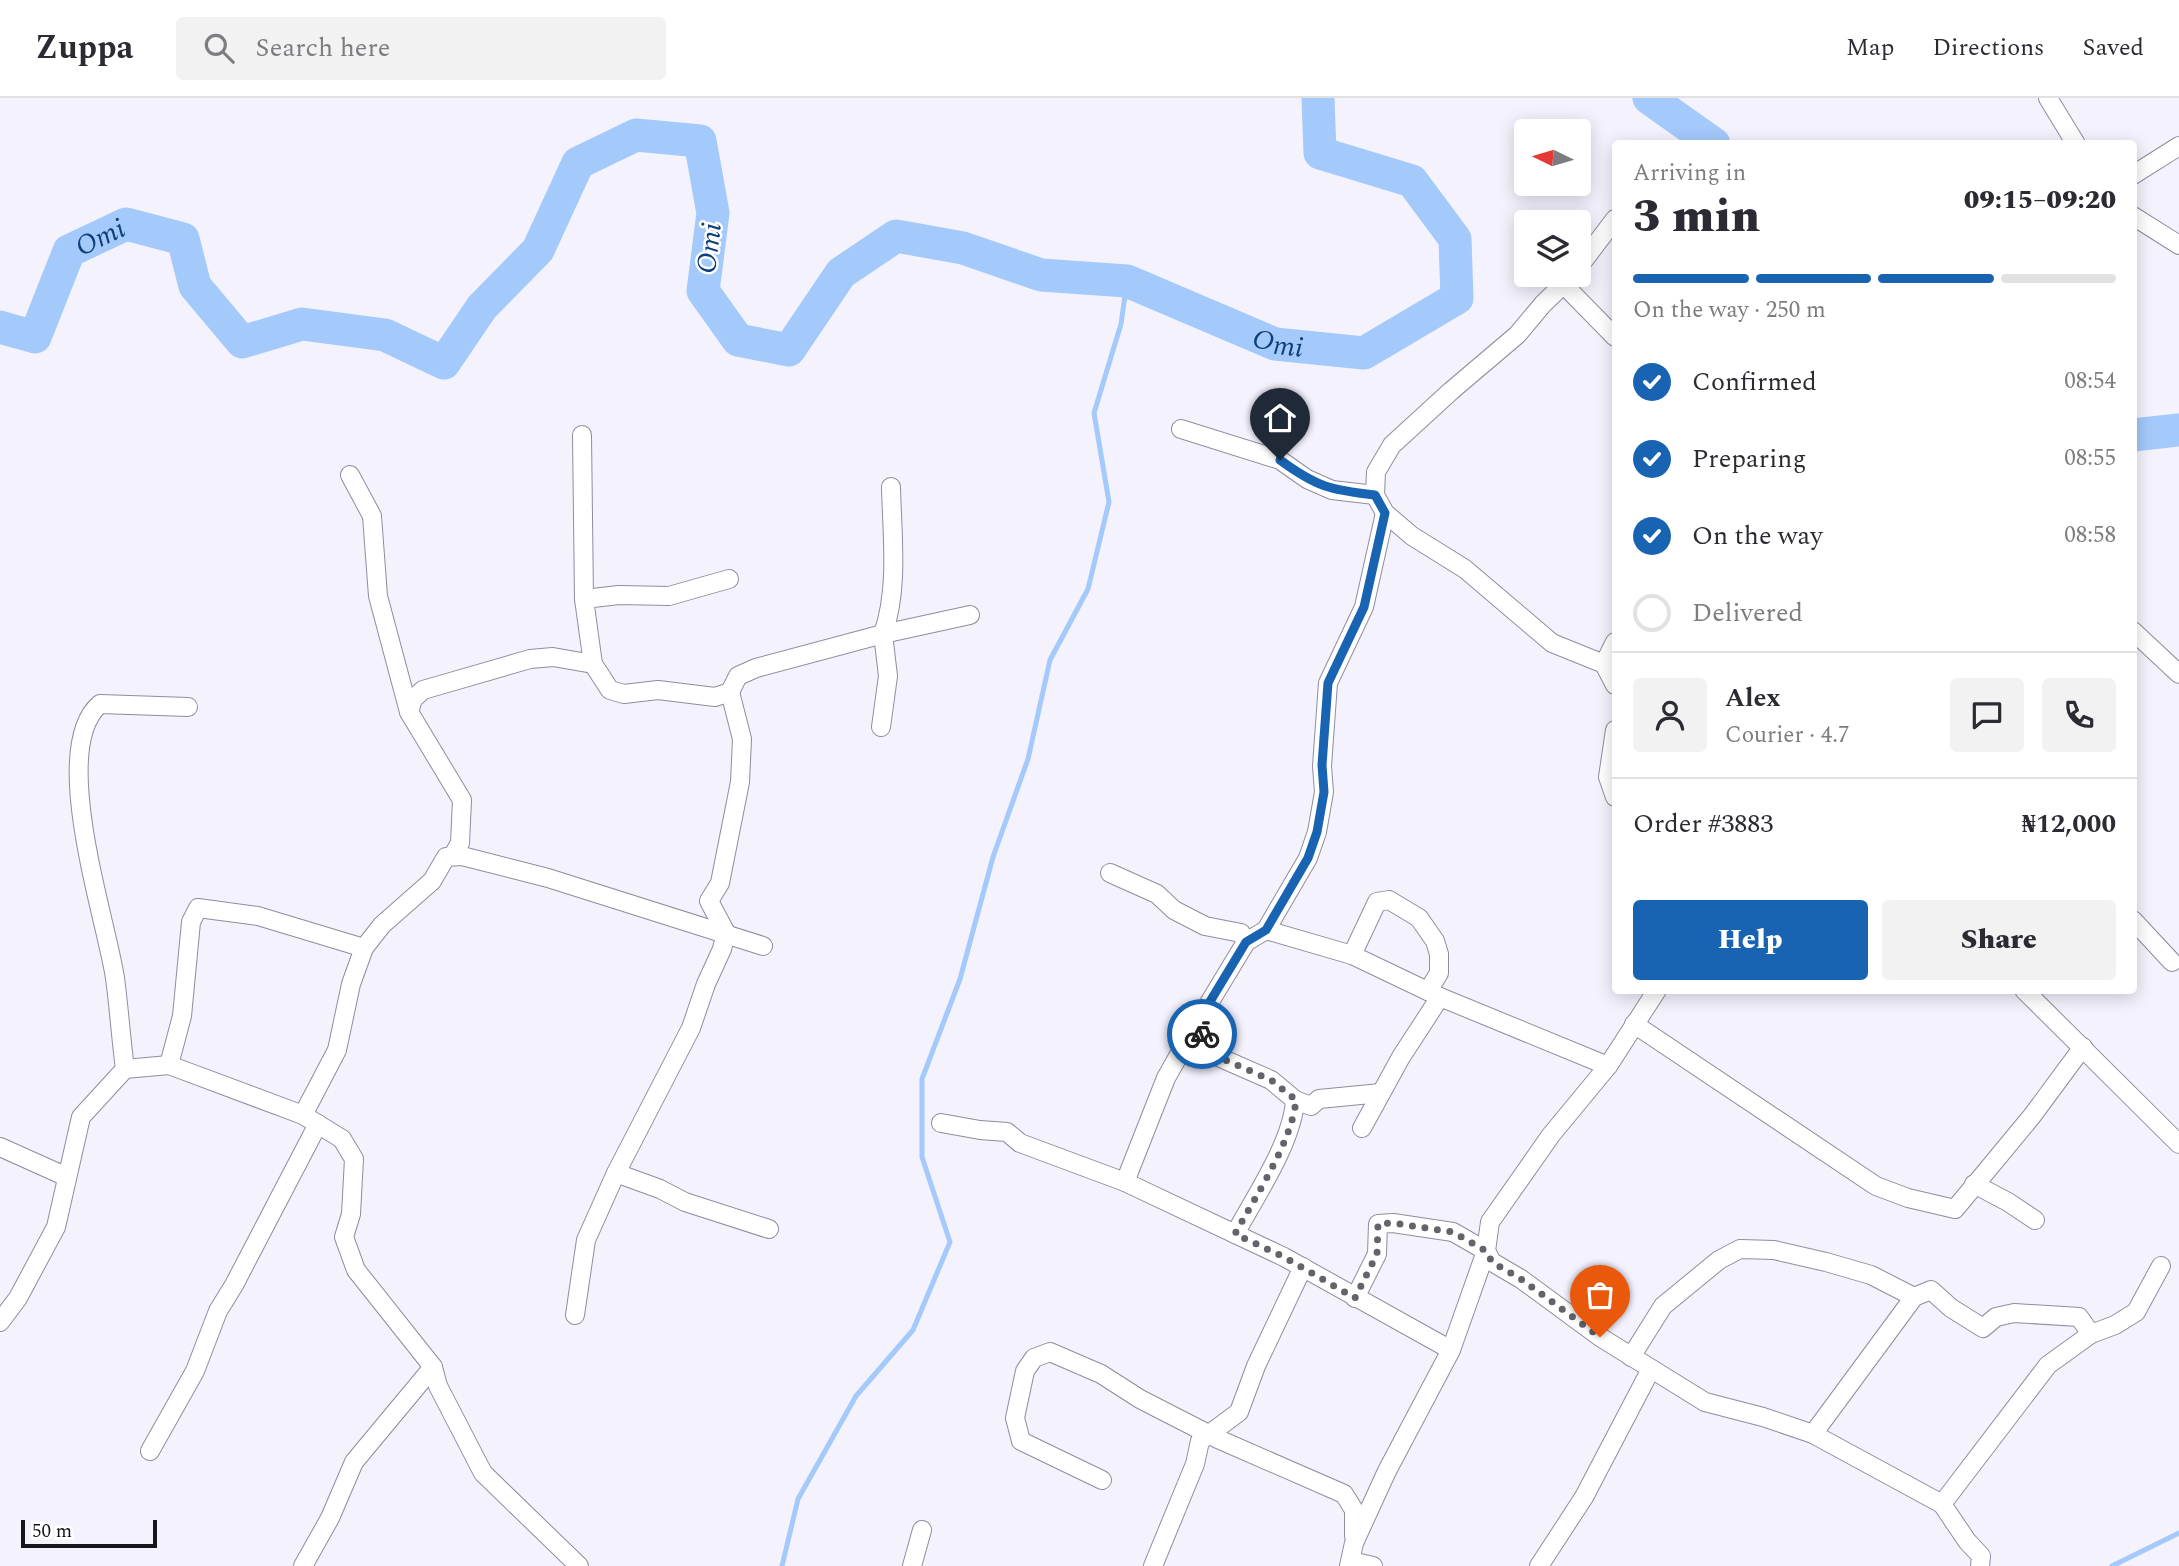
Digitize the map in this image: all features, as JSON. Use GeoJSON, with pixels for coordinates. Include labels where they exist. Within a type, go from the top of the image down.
{"type":"FeatureCollection","features":[{"type":"Feature","properties":{"kind":"street"},"geometry":{"type":"LineString","coordinates":[[2048,98],[2074,140]]}},
{"type":"Feature","properties":{"kind":"street"},"geometry":{"type":"LineString","coordinates":[[2137,172],[2179,146]]}},
{"type":"Feature","properties":{"kind":"street"},"geometry":{"type":"LineString","coordinates":[[2137,219],[2179,245]]}},
{"type":"Feature","properties":{"kind":"street"},"geometry":{"type":"LineString","coordinates":[[1591,251],[1612,223]]}},
{"type":"Feature","properties":{"kind":"street"},"geometry":{"type":"LineString","coordinates":[[1559,287],[1517,335],[1392,445],[1376,472],[1375,495],[1385,513],[1412,536],[1465,569],[1552,643],[1604,664],[1612,679]]}},
{"type":"Feature","properties":{"kind":"street"},"geometry":{"type":"LineString","coordinates":[[1574,287],[1612,333]]}},
{"type":"Feature","properties":{"kind":"street"},"geometry":{"type":"LineString","coordinates":[[1181,429],[1280,460],[1307,479],[1332,490],[1375,495]]}},
{"type":"Feature","properties":{"kind":"street"},"geometry":{"type":"LineString","coordinates":[[582,435],[584,599],[593,664],[610,690],[624,694],[658,690],[715,697],[730,692]]}},
{"type":"Feature","properties":{"kind":"street"},"geometry":{"type":"LineString","coordinates":[[350,475],[372,516],[378,596],[409,712],[462,800],[460,843],[453,855]]}},
{"type":"Feature","properties":{"kind":"street"},"geometry":{"type":"LineString","coordinates":[[881,727],[888,676],[883,634],[893,586],[891,487]]}},
{"type":"Feature","properties":{"kind":"street"},"geometry":{"type":"LineString","coordinates":[[1125,1182],[1167,1078],[1197,1023],[1246,942],[1266,930],[1308,858],[1317,832],[1324,792],[1322,765],[1328,683],[1364,607],[1385,513]]}},
{"type":"Feature","properties":{"kind":"street"},"geometry":{"type":"LineString","coordinates":[[584,599],[619,595],[669,596],[729,579]]}},
{"type":"Feature","properties":{"kind":"street"},"geometry":{"type":"LineString","coordinates":[[575,1315],[586,1240],[616,1173],[691,1028],[706,984],[722,949],[726,933],[709,901],[720,883],[740,782],[742,739],[730,692],[738,676],[756,668],[883,634],[970,615]]}},
{"type":"Feature","properties":{"kind":"street"},"geometry":{"type":"LineString","coordinates":[[2137,635],[2179,674]]}},
{"type":"Feature","properties":{"kind":"street"},"geometry":{"type":"LineString","coordinates":[[1604,664],[1612,648]]}},
{"type":"Feature","properties":{"kind":"street"},"geometry":{"type":"LineString","coordinates":[[409,712],[413,699],[423,690],[530,659],[553,657],[593,664]]}},
{"type":"Feature","properties":{"kind":"street"},"geometry":{"type":"LineString","coordinates":[[125,1069],[115,978],[82,831],[79,786],[82,735],[90,712],[100,704],[188,707]]}},
{"type":"Feature","properties":{"kind":"street"},"geometry":{"type":"LineString","coordinates":[[1612,750],[1608,777],[1612,788]]}},
{"type":"Feature","properties":{"kind":"street"},"geometry":{"type":"LineString","coordinates":[[150,1451],[195,1371],[218,1311],[234,1285],[311,1120],[337,1050],[351,984],[364,948],[382,925],[432,881],[446,857],[453,855],[548,878],[763,946]]}},
{"type":"Feature","properties":{"kind":"street"},"geometry":{"type":"LineString","coordinates":[[1110,873],[1157,894],[1174,910],[1205,926],[1241,933],[1246,942]]}},
{"type":"Feature","properties":{"kind":"street"},"geometry":{"type":"LineString","coordinates":[[1352,955],[1377,902],[1389,900],[1419,918],[1435,941],[1439,954],[1439,973],[1434,994],[1362,1128]]}},
{"type":"Feature","properties":{"kind":"street"},"geometry":{"type":"LineString","coordinates":[[169,1065],[182,1016],[191,922],[198,908],[258,916],[364,948]]}},
{"type":"Feature","properties":{"kind":"street"},"geometry":{"type":"LineString","coordinates":[[2137,924],[2172,962]]}},
{"type":"Feature","properties":{"kind":"street"},"geometry":{"type":"LineString","coordinates":[[1266,930],[1352,955],[1434,994],[1608,1066]]}},
{"type":"Feature","properties":{"kind":"street"},"geometry":{"type":"LineString","coordinates":[[1351,1557],[1387,1471],[1451,1350],[1486,1251],[1490,1222],[1551,1135],[1608,1066],[1654,994]]}},
{"type":"Feature","properties":{"kind":"street"},"geometry":{"type":"LineString","coordinates":[[2028,994],[2171,1126],[2179,1144]]}},
{"type":"Feature","properties":{"kind":"street"},"geometry":{"type":"LineString","coordinates":[[1197,1023],[1214,1055],[1271,1080],[1296,1100],[1311,1106],[1319,1099],[1381,1093]]}},
{"type":"Feature","properties":{"kind":"street"},"geometry":{"type":"LineString","coordinates":[[1633,1024],[1876,1186],[1908,1198],[1955,1209],[2032,1116],[2083,1047]]}},
{"type":"Feature","properties":{"kind":"street"},"geometry":{"type":"LineString","coordinates":[[0,1322],[18,1298],[56,1227],[81,1117],[125,1069],[169,1065],[311,1120],[342,1139],[354,1159],[351,1214],[344,1237],[356,1270],[433,1367],[438,1386],[483,1473],[579,1566]]}},
{"type":"Feature","properties":{"kind":"street"},"geometry":{"type":"LineString","coordinates":[[1235,1234],[1282,1146],[1294,1116],[1296,1100]]}},
{"type":"Feature","properties":{"kind":"street"},"geometry":{"type":"LineString","coordinates":[[941,1123],[1007,1132],[1020,1143],[1125,1182],[1303,1267],[1451,1350]]}},
{"type":"Feature","properties":{"kind":"street"},"geometry":{"type":"LineString","coordinates":[[0,1147],[67,1177]]}},
{"type":"Feature","properties":{"kind":"street"},"geometry":{"type":"LineString","coordinates":[[616,1173],[660,1189],[685,1202],[769,1229]]}},
{"type":"Feature","properties":{"kind":"street"},"geometry":{"type":"LineString","coordinates":[[1974,1184],[2035,1220]]}},
{"type":"Feature","properties":{"kind":"street"},"geometry":{"type":"LineString","coordinates":[[1355,1298],[1377,1254],[1378,1224],[1393,1223],[1453,1232],[1486,1251],[1492,1262],[1521,1279],[1631,1357],[1705,1402],[1814,1434],[1942,1504],[1967,1541],[1981,1556],[1980,1566]]}},
{"type":"Feature","properties":{"kind":"street"},"geometry":{"type":"LineString","coordinates":[[1631,1357],[1663,1306],[1719,1260],[1740,1249],[1774,1250],[1826,1262],[1871,1275],[1914,1297]]}},
{"type":"Feature","properties":{"kind":"street"},"geometry":{"type":"LineString","coordinates":[[1942,1504],[2048,1365],[2091,1334],[2115,1325],[2136,1312],[2161,1266]]}},
{"type":"Feature","properties":{"kind":"street"},"geometry":{"type":"LineString","coordinates":[[1153,1566],[1195,1464],[1200,1441],[1239,1412],[1256,1366],[1303,1267]]}},
{"type":"Feature","properties":{"kind":"street"},"geometry":{"type":"LineString","coordinates":[[1814,1434],[1914,1297],[1931,1290],[1951,1308],[1983,1328],[1996,1317],[2014,1313],[2079,1317],[2091,1334]]}},
{"type":"Feature","properties":{"kind":"street"},"geometry":{"type":"LineString","coordinates":[[1102,1480],[1021,1441],[1015,1418],[1025,1371],[1034,1358],[1050,1352],[1101,1374],[1140,1399],[1208,1434],[1344,1494],[1354,1510],[1351,1557]]}},
{"type":"Feature","properties":{"kind":"street"},"geometry":{"type":"LineString","coordinates":[[303,1566],[330,1518],[354,1462],[433,1367]]}},
{"type":"Feature","properties":{"kind":"street"},"geometry":{"type":"LineString","coordinates":[[1539,1566],[1584,1497],[1651,1369]]}},
{"type":"Feature","properties":{"kind":"street"},"geometry":{"type":"LineString","coordinates":[[912,1566],[922,1530]]}},
{"type":"Feature","properties":{"kind":"street"},"geometry":{"type":"LineString","coordinates":[[1351,1557],[1373,1566]]}},
{"type":"Feature","properties":{"kind":"waterway","name":"Omi"},"geometry":{"type":"LineString","coordinates":[[0,327],[35,337],[69,251],[126,224],[183,239],[195,286],[242,342],[302,324],[385,335],[444,363],[482,307],[538,250],[578,163],[636,135],[700,141],[713,213],[703,291],[738,340],[789,350],[841,273],[896,236],[963,248],[1041,275],[1127,281],[1275,344],[1364,353],[1457,298],[1455,239],[1412,181],[1320,153],[1318,98]]}},
{"type":"Feature","properties":{"kind":"waterway","name":"Omi"},"geometry":{"type":"LineString","coordinates":[[1649,98],[1708,140]]}},
{"type":"Feature","properties":{"kind":"waterway"},"geometry":{"type":"LineString","coordinates":[[782,1566],[798,1499],[856,1396],[913,1330],[950,1242],[922,1157],[922,1079],[960,979],[993,857],[1028,759],[1050,660],[1088,589],[1109,502],[1094,413],[1121,324],[1127,281]]}},
{"type":"Feature","properties":{"kind":"waterway","name":"Omi"},"geometry":{"type":"LineString","coordinates":[[2137,435],[2179,430]]}},
{"type":"Feature","properties":{"kind":"waterway"},"geometry":{"type":"LineString","coordinates":[[2112,1566],[2179,1533]]}},
{"type":"Feature","properties":{"kind":"way so far"},"geometry":{"type":"LineString","coordinates":[[1202,1034],[1214,1055],[1271,1080],[1296,1100],[1294,1116],[1282,1146],[1235,1234],[1284,1257],[1355,1298],[1377,1254],[1378,1224],[1393,1223],[1453,1232],[1486,1251],[1492,1262],[1521,1279],[1600,1337]]}},
{"type":"Feature","properties":{"kind":"route"},"geometry":{"type":"LineString","coordinates":[[1202,1034],[1197,1023],[1228,968],[1246,942],[1266,930],[1308,858],[1317,832],[1324,792],[1322,765],[1328,683],[1364,607],[1385,513],[1375,495],[1332,490],[1307,479],[1280,460]]}}]}
